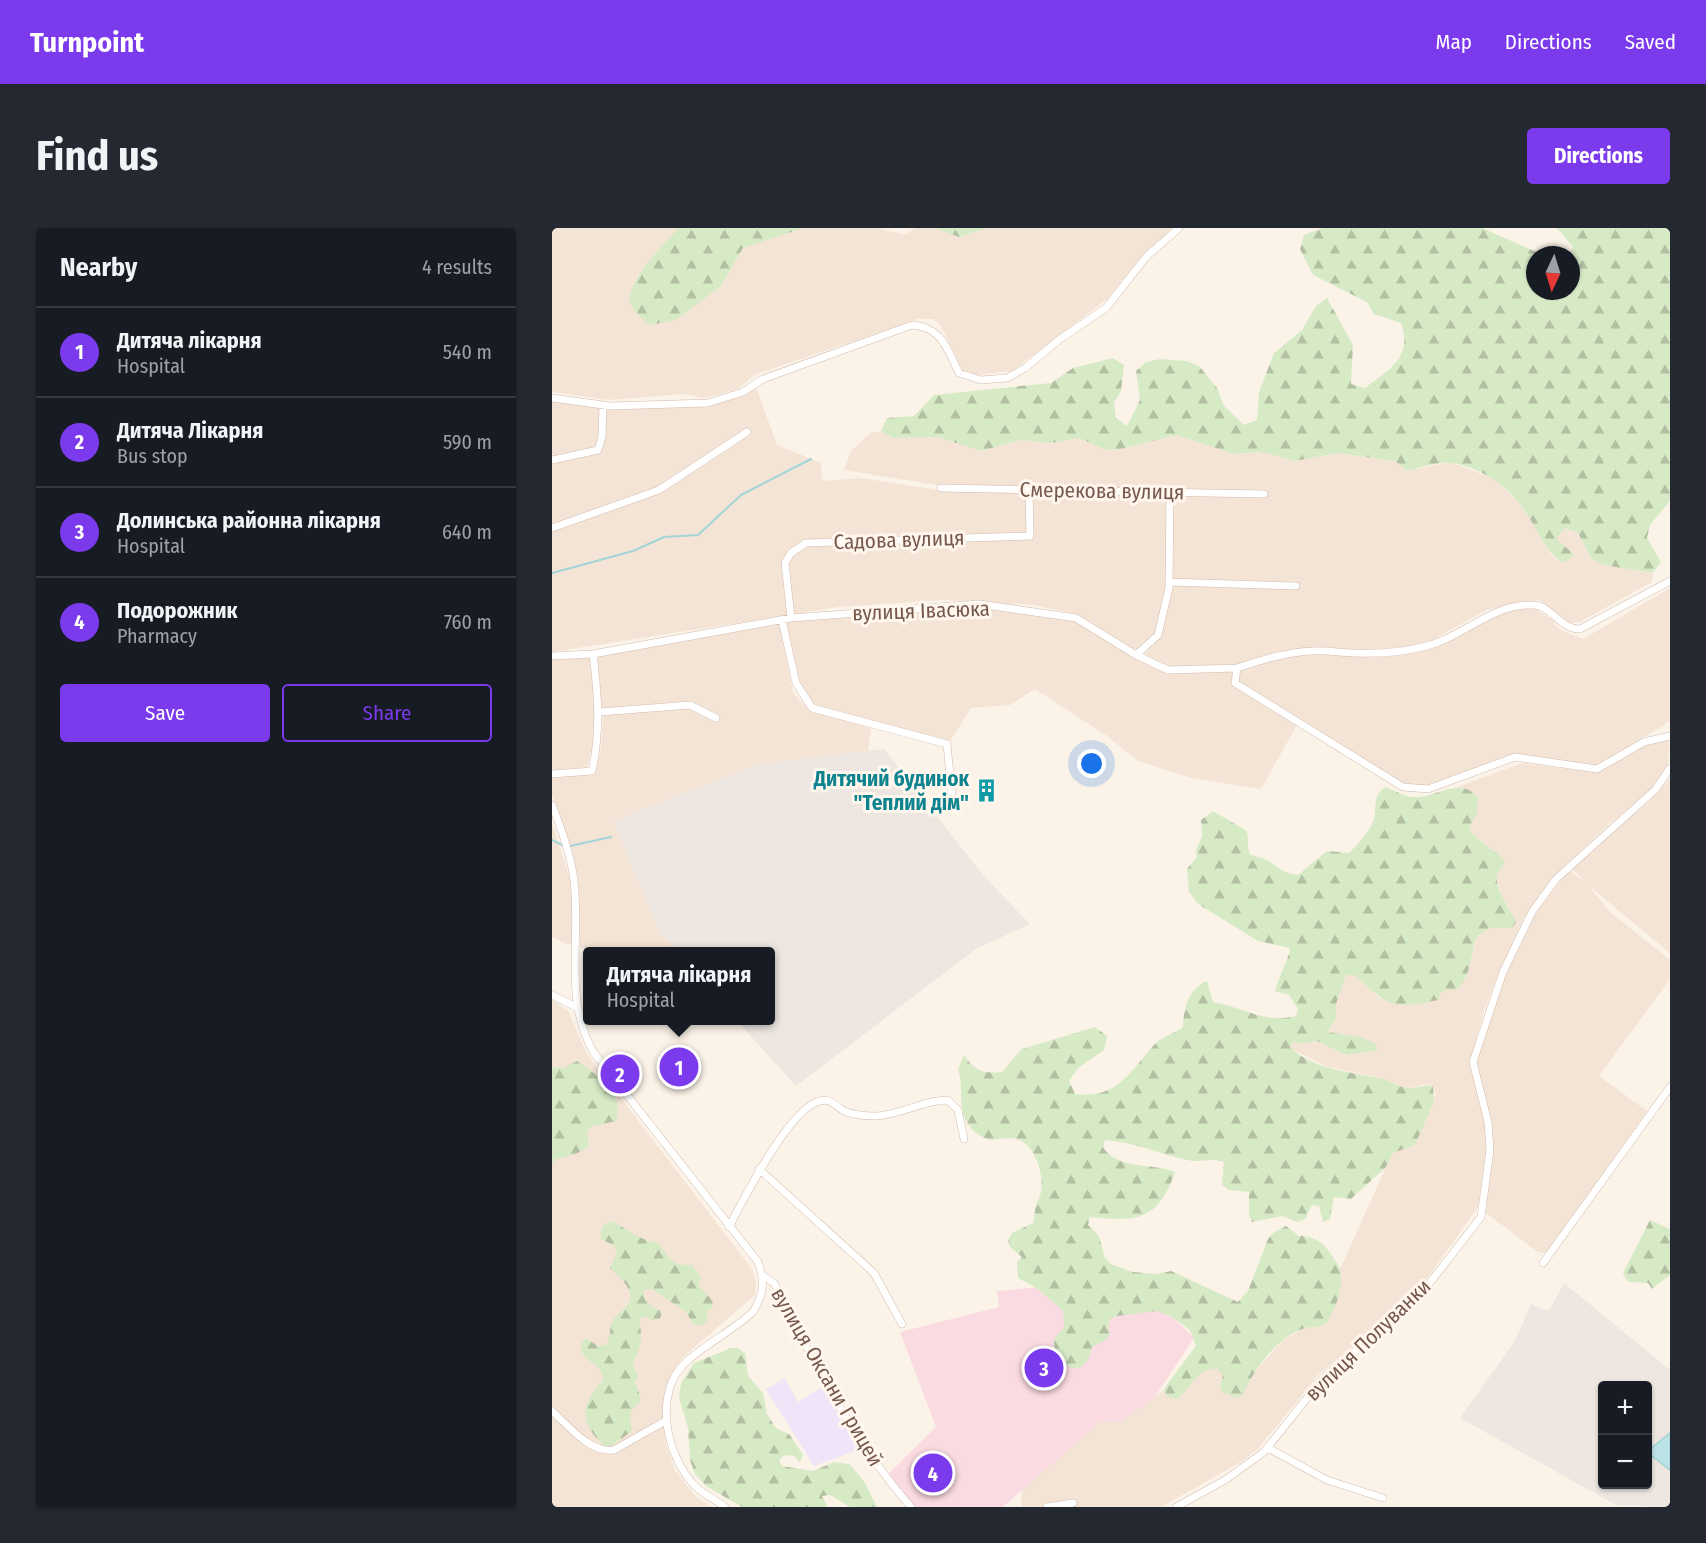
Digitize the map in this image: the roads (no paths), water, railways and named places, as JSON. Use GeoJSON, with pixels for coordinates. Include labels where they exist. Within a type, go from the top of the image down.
{"type":"FeatureCollection","features":[{"type":"Feature","properties":{"kind":"street"},"geometry":{"type":"LineString","coordinates":[[552,398],[603,405],[708,403],[743,392],[763,379],[912,325],[927,326],[938,333],[959,373],[981,380],[1007,378],[1025,368],[1060,339],[1106,308],[1146,257],[1179,228]]}},
{"type":"Feature","properties":{"kind":"street"},"geometry":{"type":"LineString","coordinates":[[552,460],[598,450],[602,437],[603,405]]}},
{"type":"Feature","properties":{"kind":"street"},"geometry":{"type":"LineString","coordinates":[[552,528],[660,490],[747,432]]}},
{"type":"Feature","properties":{"kind":"street","name":"Смерекова вулиця"},"geometry":{"type":"LineString","coordinates":[[941,488],[1263,494]]}},
{"type":"Feature","properties":{"kind":"street","name":"Садова вулиця"},"geometry":{"type":"LineString","coordinates":[[791,618],[785,563],[791,554],[806,543],[1030,536],[1029,490]]}},
{"type":"Feature","properties":{"kind":"street"},"geometry":{"type":"LineString","coordinates":[[1136,655],[1158,635],[1169,582],[1170,493]]}},
{"type":"Feature","properties":{"kind":"street","name":"вулиця Івасюка"},"geometry":{"type":"LineString","coordinates":[[552,656],[593,654],[791,618],[979,604],[1076,618],[1136,655],[1168,670],[1237,668],[1291,653],[1387,652],[1427,646],[1459,634],[1485,617],[1523,605],[1536,605],[1567,626],[1580,629],[1670,581]]}},
{"type":"Feature","properties":{"kind":"street"},"geometry":{"type":"LineString","coordinates":[[1169,582],[1296,586]]}},
{"type":"Feature","properties":{"kind":"street"},"geometry":{"type":"LineString","coordinates":[[782,620],[796,684],[812,708],[947,744],[953,807]]}},
{"type":"Feature","properties":{"kind":"street"},"geometry":{"type":"LineString","coordinates":[[552,774],[592,771],[599,740],[600,712],[593,654]]}},
{"type":"Feature","properties":{"kind":"street"},"geometry":{"type":"LineString","coordinates":[[1237,668],[1235,683],[1403,787],[1428,789],[1510,757],[1597,769],[1644,742],[1670,736]]}},
{"type":"Feature","properties":{"kind":"street"},"geometry":{"type":"LineString","coordinates":[[600,712],[690,705],[716,718]]}},
{"type":"Feature","properties":{"kind":"street","name":"вулиця Полуванки"},"geometry":{"type":"LineString","coordinates":[[1176,1507],[1225,1480],[1268,1448],[1323,1378],[1418,1298],[1481,1217],[1490,1150],[1488,1122],[1473,1062],[1503,972],[1532,912],[1556,879],[1656,789],[1670,768]]}},
{"type":"Feature","properties":{"kind":"street","name":"вулиця Оксани Грицей"},"geometry":{"type":"LineString","coordinates":[[552,805],[563,834],[574,882],[576,1007],[583,1034],[594,1053],[758,1262],[763,1276],[774,1283],[857,1436],[887,1479],[911,1507]]}},
{"type":"Feature","properties":{"kind":"street"},"geometry":{"type":"LineString","coordinates":[[552,995],[576,1007]]}},
{"type":"Feature","properties":{"kind":"street"},"geometry":{"type":"LineString","coordinates":[[1543,1263],[1670,1087]]}},
{"type":"Feature","properties":{"kind":"street"},"geometry":{"type":"LineString","coordinates":[[729,1227],[759,1169],[798,1117],[810,1105],[820,1100],[828,1100],[857,1115],[876,1116],[921,1104],[948,1100],[958,1110],[964,1139]]}},
{"type":"Feature","properties":{"kind":"street"},"geometry":{"type":"LineString","coordinates":[[759,1169],[874,1273],[902,1324]]}},
{"type":"Feature","properties":{"kind":"street"},"geometry":{"type":"LineString","coordinates":[[725,1507],[696,1486],[671,1447],[667,1420],[671,1385],[687,1361],[753,1312],[761,1300],[763,1276]]}},
{"type":"Feature","properties":{"kind":"street"},"geometry":{"type":"LineString","coordinates":[[552,1411],[584,1440],[597,1449],[606,1451],[614,1450],[667,1420]]}},
{"type":"Feature","properties":{"kind":"street"},"geometry":{"type":"LineString","coordinates":[[1268,1448],[1327,1480],[1383,1498]]}},
{"type":"Feature","properties":{"kind":"street"},"geometry":{"type":"LineString","coordinates":[[1047,1507],[1073,1503]]}},
{"type":"Feature","properties":{"kind":"water"},"geometry":{"type":"Polygon","coordinates":[[[1670,1433],[1670,1470],[1652,1456],[1652,1448],[1670,1433]]]}},
{"type":"Feature","properties":{"kind":"waterway"},"geometry":{"type":"LineString","coordinates":[[552,573],[633,551],[664,537],[698,535],[741,495],[811,459]]}},
{"type":"Feature","properties":{"kind":"waterway"},"geometry":{"type":"LineString","coordinates":[[570,846],[611,837]]}},
{"type":"Feature","properties":{"kind":"waterway"},"geometry":{"type":"LineString","coordinates":[[552,840],[564,846]]}},
{"type":"Feature","properties":{"kind":"place","name":"Дитячий будинок \"Теплий дім\""},"geometry":{"type":"Point","coordinates":[987,791]}},
{"type":"Feature","properties":{"kind":"place","name":"Дитяча лікарня"},"geometry":{"type":"Point","coordinates":[679,1067]}},
{"type":"Feature","properties":{"kind":"place","name":"Дитяча Лікарня"},"geometry":{"type":"Point","coordinates":[620,1074]}},
{"type":"Feature","properties":{"kind":"place","name":"Долинська районна лікарня"},"geometry":{"type":"Point","coordinates":[1044,1368]}},
{"type":"Feature","properties":{"kind":"place","name":"Подорожник"},"geometry":{"type":"Point","coordinates":[933,1473]}}]}
